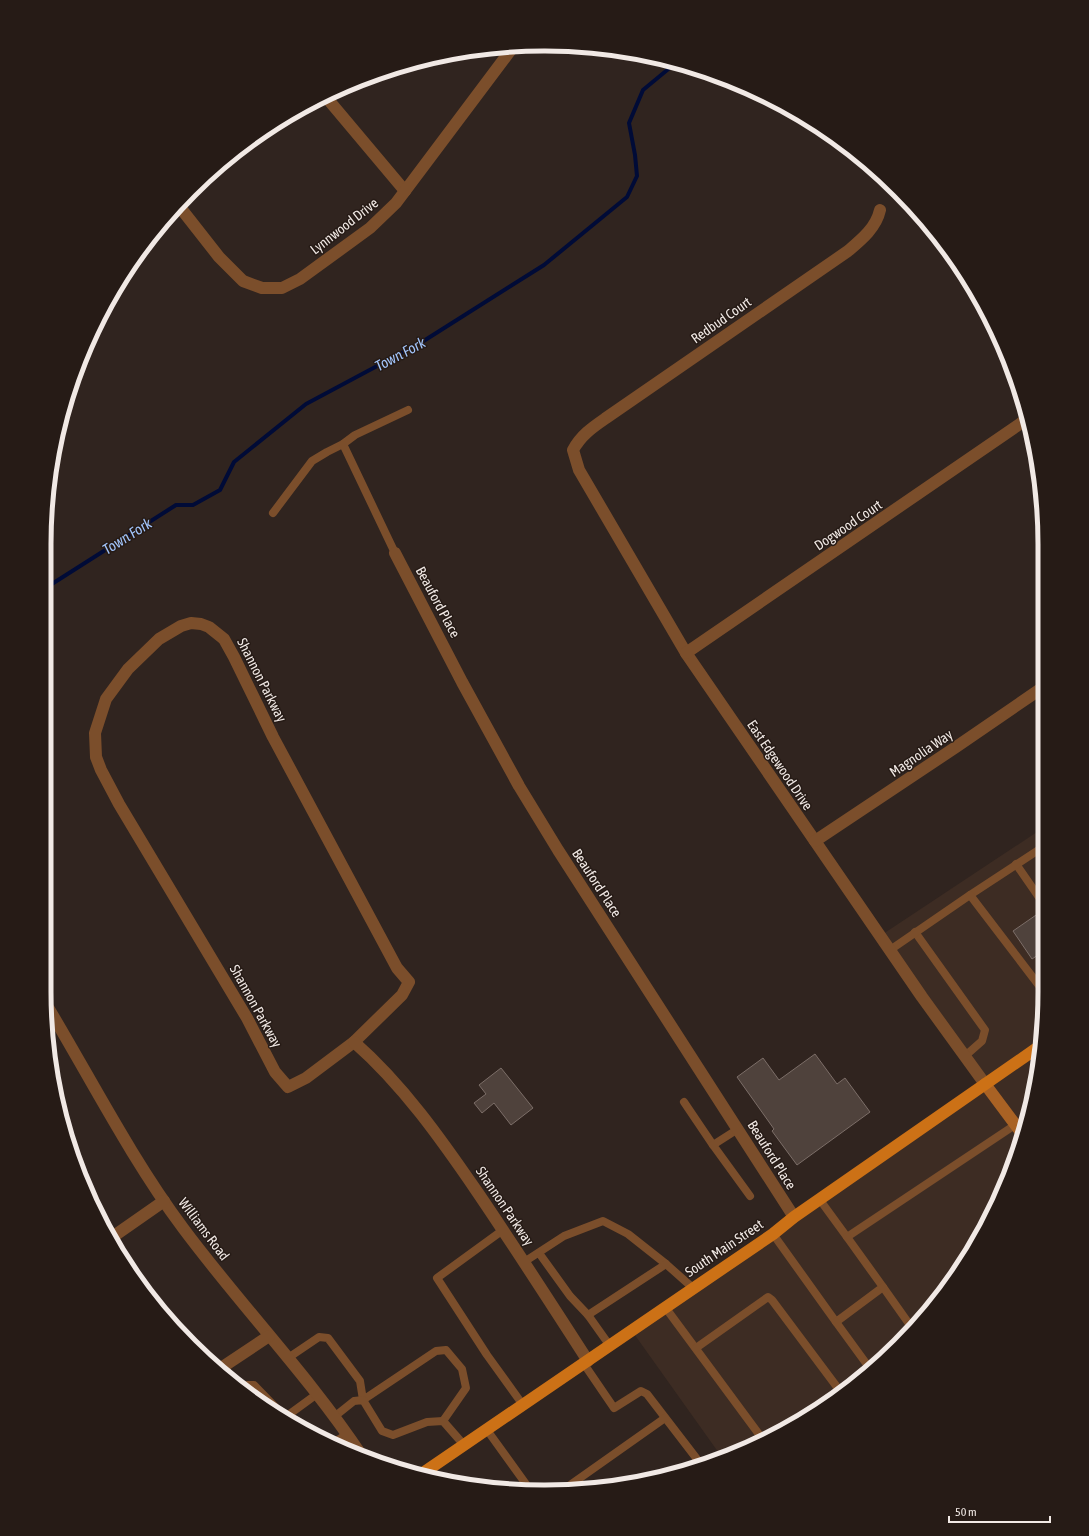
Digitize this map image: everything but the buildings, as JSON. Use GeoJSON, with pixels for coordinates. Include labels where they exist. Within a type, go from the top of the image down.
{"type":"FeatureCollection","features":[{"type":"Feature","properties":{"kind":"main road","name":"South Main Street"},"geometry":{"type":"LineString","coordinates":[[427,1470],[773,1234],[1035,1050]]}},
{"type":"Feature","properties":{"kind":"street","name":"Lynnwood Drive"},"geometry":{"type":"LineString","coordinates":[[182,210],[219,257],[243,281],[262,288],[282,288],[300,279],[370,228],[387,212],[405,191],[509,52]]}},
{"type":"Feature","properties":{"kind":"street"},"geometry":{"type":"LineString","coordinates":[[330,100],[405,191]]}},
{"type":"Feature","properties":{"kind":"street","name":"Redbud Court"},"geometry":{"type":"LineString","coordinates":[[573,450],[583,436],[606,418],[848,251],[867,234],[874,224],[880,210]]}},
{"type":"Feature","properties":{"kind":"street","name":"Dogwood Court"},"geometry":{"type":"LineString","coordinates":[[686,653],[1022,422]]}},
{"type":"Feature","properties":{"kind":"street","name":"East Edgewood Drive"},"geometry":{"type":"LineString","coordinates":[[573,450],[579,470],[686,653],[890,950],[985,1084]]}},
{"type":"Feature","properties":{"kind":"street","name":"Beauford Place"},"geometry":{"type":"LineString","coordinates":[[395,553],[462,682],[519,786],[558,850],[794,1218]]}},
{"type":"Feature","properties":{"kind":"street","name":"Shannon Parkway"},"geometry":{"type":"LineString","coordinates":[[190,623],[201,624],[210,627],[224,639],[273,737],[397,968],[409,982],[402,995],[354,1042],[306,1078],[288,1087],[281,1081],[265,1055],[247,1018],[119,804],[101,770],[96,757],[95,733],[106,700],[128,669],[159,639],[181,626],[190,623]]}},
{"type":"Feature","properties":{"kind":"street","name":"Magnolia Way"},"geometry":{"type":"LineString","coordinates":[[815,841],[1038,691]]}},
{"type":"Feature","properties":{"kind":"street","name":"Williams Road"},"geometry":{"type":"LineString","coordinates":[[52,1014],[127,1144],[164,1201],[188,1235],[317,1394],[356,1447]]}},
{"type":"Feature","properties":{"kind":"street","name":"Shannon Parkway"},"geometry":{"type":"LineString","coordinates":[[354,1042],[382,1069],[424,1116],[443,1142],[524,1262],[586,1362]]}},
{"type":"Feature","properties":{"kind":"street"},"geometry":{"type":"LineString","coordinates":[[985,1084],[1018,1129]]}},
{"type":"Feature","properties":{"kind":"street"},"geometry":{"type":"LineString","coordinates":[[115,1235],[164,1201]]}},
{"type":"Feature","properties":{"kind":"street"},"geometry":{"type":"LineString","coordinates":[[223,1366],[269,1336]]}},
{"type":"Feature","properties":{"kind":"lane"},"geometry":{"type":"LineString","coordinates":[[273,513],[312,461],[343,444],[355,435],[408,410]]}},
{"type":"Feature","properties":{"kind":"lane"},"geometry":{"type":"LineString","coordinates":[[343,444],[395,553]]}},
{"type":"Feature","properties":{"kind":"lane"},"geometry":{"type":"LineString","coordinates":[[890,950],[1038,850]]}},
{"type":"Feature","properties":{"kind":"lane"},"geometry":{"type":"LineString","coordinates":[[1016,864],[1038,896]]}},
{"type":"Feature","properties":{"kind":"lane"},"geometry":{"type":"LineString","coordinates":[[970,895],[1038,984]]}},
{"type":"Feature","properties":{"kind":"lane"},"geometry":{"type":"LineString","coordinates":[[915,932],[986,1030],[982,1041],[965,1056]]}},
{"type":"Feature","properties":{"kind":"lane"},"geometry":{"type":"LineString","coordinates":[[684,1102],[750,1196]]}},
{"type":"Feature","properties":{"kind":"lane"},"geometry":{"type":"LineString","coordinates":[[847,1237],[1015,1125]]}},
{"type":"Feature","properties":{"kind":"lane"},"geometry":{"type":"LineString","coordinates":[[713,1145],[738,1129]]}},
{"type":"Feature","properties":{"kind":"lane"},"geometry":{"type":"LineString","coordinates":[[820,1200],[909,1324]]}},
{"type":"Feature","properties":{"kind":"lane"},"geometry":{"type":"LineString","coordinates":[[524,1262],[564,1236],[603,1221],[628,1234],[666,1264],[693,1288]]}},
{"type":"Feature","properties":{"kind":"lane"},"geometry":{"type":"LineString","coordinates":[[503,1230],[437,1278],[487,1355],[523,1405]]}},
{"type":"Feature","properties":{"kind":"lane"},"geometry":{"type":"LineString","coordinates":[[773,1234],[867,1365]]}},
{"type":"Feature","properties":{"kind":"lane"},"geometry":{"type":"LineString","coordinates":[[540,1252],[570,1296],[588,1315],[610,1346]]}},
{"type":"Feature","properties":{"kind":"lane"},"geometry":{"type":"LineString","coordinates":[[588,1315],[666,1264]]}},
{"type":"Feature","properties":{"kind":"lane"},"geometry":{"type":"LineString","coordinates":[[836,1322],[882,1288]]}},
{"type":"Feature","properties":{"kind":"lane"},"geometry":{"type":"LineString","coordinates":[[696,1348],[768,1297],[772,1300],[838,1388]]}},
{"type":"Feature","properties":{"kind":"lane"},"geometry":{"type":"LineString","coordinates":[[665,1307],[760,1435]]}},
{"type":"Feature","properties":{"kind":"lane"},"geometry":{"type":"LineString","coordinates":[[288,1358],[319,1337],[328,1338],[360,1382],[363,1400],[382,1431],[393,1435],[427,1422],[443,1421]]}},
{"type":"Feature","properties":{"kind":"lane"},"geometry":{"type":"LineString","coordinates":[[334,1417],[354,1401],[363,1400],[436,1351],[446,1350],[462,1369],[466,1388],[443,1421]]}},
{"type":"Feature","properties":{"kind":"lane"},"geometry":{"type":"LineString","coordinates":[[586,1362],[614,1408],[641,1391],[647,1394],[698,1460]]}},
{"type":"Feature","properties":{"kind":"lane"},"geometry":{"type":"LineString","coordinates":[[247,1385],[254,1385],[273,1404]]}},
{"type":"Feature","properties":{"kind":"lane"},"geometry":{"type":"LineString","coordinates":[[289,1414],[317,1394]]}},
{"type":"Feature","properties":{"kind":"lane"},"geometry":{"type":"LineString","coordinates":[[571,1484],[665,1418]]}},
{"type":"Feature","properties":{"kind":"lane"},"geometry":{"type":"LineString","coordinates":[[443,1421],[464,1445]]}},
{"type":"Feature","properties":{"kind":"lane"},"geometry":{"type":"LineString","coordinates":[[487,1430],[526,1484]]}},
{"type":"Feature","properties":{"kind":"lane"},"geometry":{"type":"LineString","coordinates":[[339,1439],[347,1434]]}},
{"type":"Feature","properties":{"kind":"shaded area"},"geometry":{"type":"Polygon","coordinates":[[[1038,831],[1037,1024],[1029,1088],[1012,1150],[987,1210],[972,1238],[955,1266],[916,1317],[870,1363],[819,1402],[763,1434],[719,1453],[632,1331],[985,1084],[880,936],[1038,831]]]}},
{"type":"Feature","properties":{"kind":"waterway","name":"Town Fork"},"geometry":{"type":"LineString","coordinates":[[51,585],[176,505],[193,505],[220,490],[234,462],[306,404],[422,342],[544,265],[627,197],[637,176],[629,123],[643,90],[670,68]]}}]}
